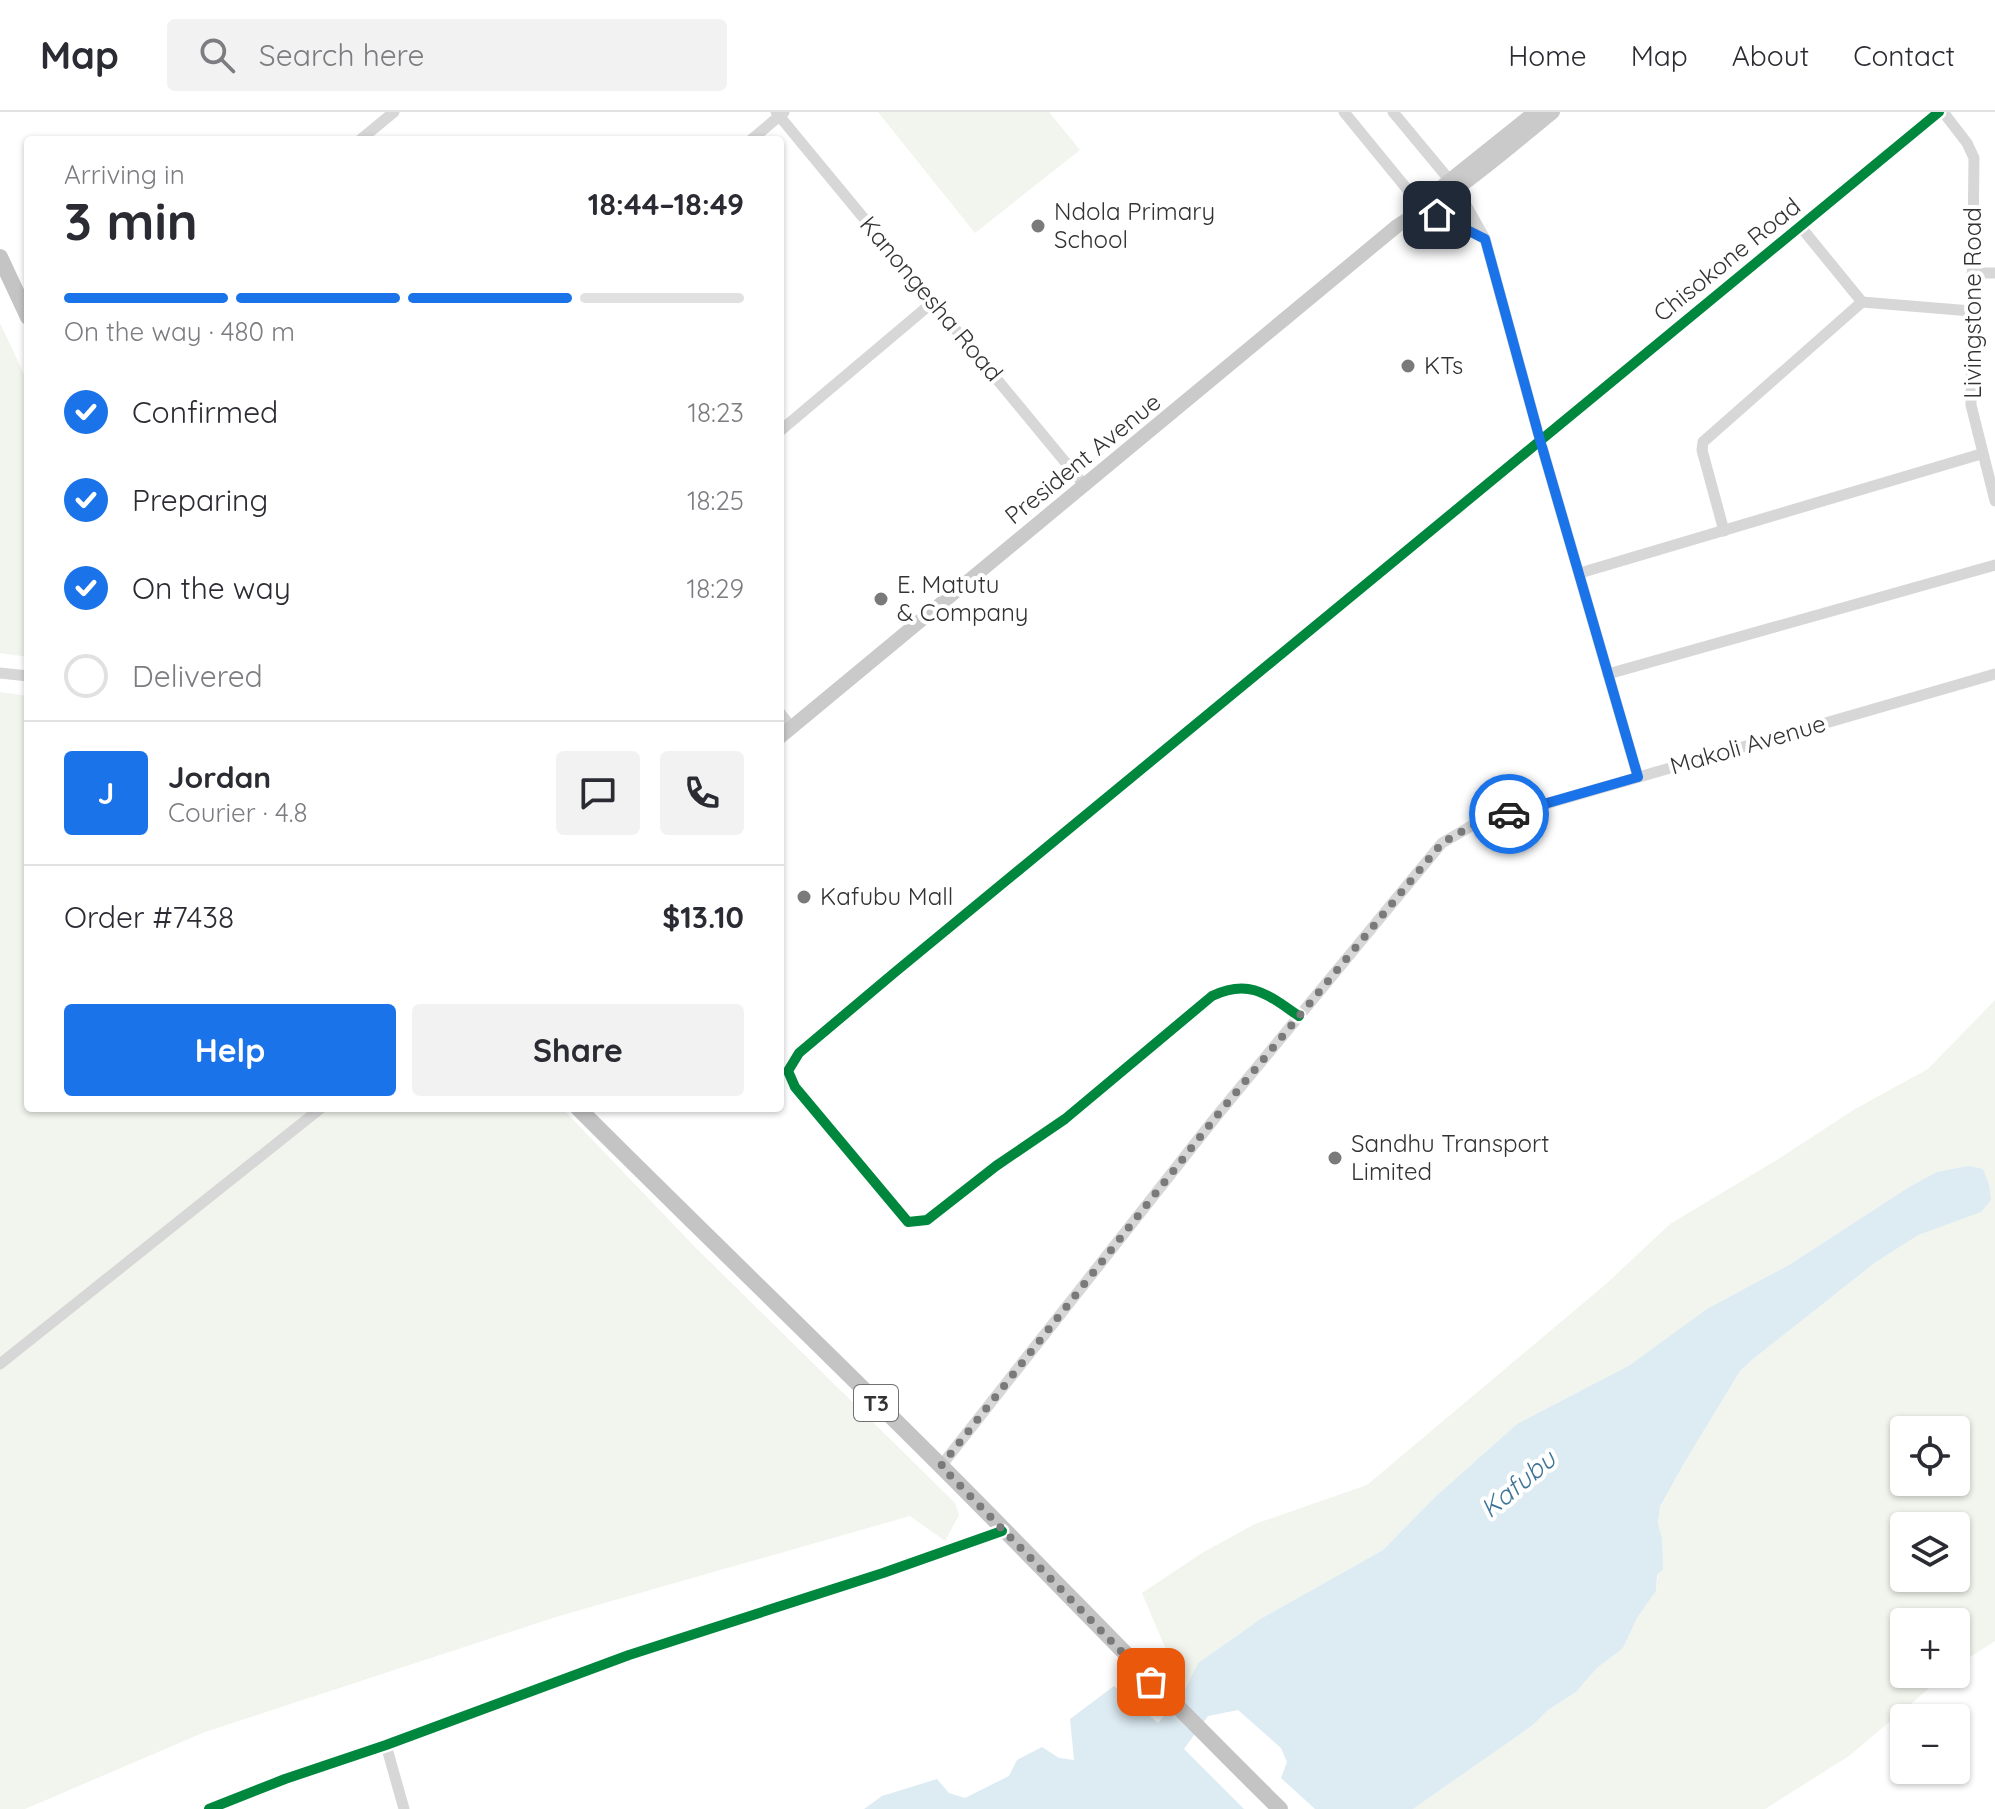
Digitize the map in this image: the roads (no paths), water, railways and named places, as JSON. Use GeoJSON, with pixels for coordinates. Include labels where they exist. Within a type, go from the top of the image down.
{"type":"FeatureCollection","features":[{"type":"Feature","properties":{"kind":"highway"},"geometry":{"type":"LineString","coordinates":[[0,257],[24,308]]}},
{"type":"Feature","properties":{"kind":"highway","name":"T3"},"geometry":{"type":"LineString","coordinates":[[582,1112],[941,1466],[1280,1809]]}},
{"type":"Feature","properties":{"kind":"main road","name":"President Avenue"},"geometry":{"type":"LineString","coordinates":[[1454,185],[1535,112]]}},
{"type":"Feature","properties":{"kind":"main road","name":"President Avenue"},"geometry":{"type":"LineString","coordinates":[[786,732],[1420,210],[1553,112]]}},
{"type":"Feature","properties":{"kind":"street"},"geometry":{"type":"LineString","coordinates":[[365,136],[394,112]]}},
{"type":"Feature","properties":{"kind":"street"},"geometry":{"type":"LineString","coordinates":[[1344,112],[1420,210],[1467,228],[1485,239]]}},
{"type":"Feature","properties":{"kind":"street"},"geometry":{"type":"LineString","coordinates":[[1393,112],[1454,185],[1485,239],[1638,777]]}},
{"type":"Feature","properties":{"kind":"street","name":"Chisokone Road"},"geometry":{"type":"LineString","coordinates":[[1299,1016],[1264,993],[1249,988],[1237,987],[1212,996],[1065,1119],[996,1166],[927,1220],[917,1223],[908,1222],[795,1087],[788,1071],[799,1053],[822,1033],[1941,112]]}},
{"type":"Feature","properties":{"kind":"street","name":"Livingstone Road"},"geometry":{"type":"LineString","coordinates":[[1941,112],[1967,143],[1974,158],[1971,405],[1995,501]]}},
{"type":"Feature","properties":{"kind":"street"},"geometry":{"type":"LineString","coordinates":[[755,136],[780,113]]}},
{"type":"Feature","properties":{"kind":"street","name":"Kanongesha Road"},"geometry":{"type":"LineString","coordinates":[[780,113],[1085,486]]}},
{"type":"Feature","properties":{"kind":"street"},"geometry":{"type":"LineString","coordinates":[[1800,226],[1862,302],[1971,311]]}},
{"type":"Feature","properties":{"kind":"street"},"geometry":{"type":"LineString","coordinates":[[1972,273],[1995,273]]}},
{"type":"Feature","properties":{"kind":"street"},"geometry":{"type":"LineString","coordinates":[[784,428],[933,302]]}},
{"type":"Feature","properties":{"kind":"street"},"geometry":{"type":"LineString","coordinates":[[1724,531],[1702,450],[1703,442],[1862,302]]}},
{"type":"Feature","properties":{"kind":"street"},"geometry":{"type":"LineString","coordinates":[[1580,573],[1981,454]]}},
{"type":"Feature","properties":{"kind":"street"},"geometry":{"type":"LineString","coordinates":[[1608,674],[1995,565]]}},
{"type":"Feature","properties":{"kind":"street"},"geometry":{"type":"LineString","coordinates":[[0,673],[24,676]]}},
{"type":"Feature","properties":{"kind":"street","name":"Makoli Avenue"},"geometry":{"type":"LineString","coordinates":[[941,1466],[1299,1016],[1442,843],[1473,825],[1995,674]]}},
{"type":"Feature","properties":{"kind":"street"},"geometry":{"type":"LineString","coordinates":[[0,1364],[316,1112]]}},
{"type":"Feature","properties":{"kind":"street"},"geometry":{"type":"LineString","coordinates":[[215,1808],[285,1779],[629,1655],[1002,1531]]}},
{"type":"Feature","properties":{"kind":"street"},"geometry":{"type":"LineString","coordinates":[[386,1745],[404,1809]]}},
{"type":"Feature","properties":{"kind":"water","name":"Kafubu"},"geometry":{"type":"Polygon","coordinates":[[[1969,1166],[1983,1169],[1989,1185],[1991,1200],[1981,1212],[1918,1235],[1876,1262],[1740,1371],[1660,1507],[1658,1523],[1663,1569],[1657,1575],[1656,1591],[1637,1618],[1623,1648],[1597,1668],[1576,1692],[1548,1710],[1533,1725],[1413,1809],[1315,1809],[1281,1778],[1287,1762],[1281,1748],[1238,1710],[1208,1716],[1184,1749],[1244,1809],[864,1809],[882,1796],[937,1779],[949,1793],[965,1798],[1009,1776],[1017,1760],[1042,1747],[1059,1758],[1074,1760],[1070,1719],[1114,1686],[1158,1723],[1184,1692],[1198,1663],[1262,1618],[1383,1550],[1435,1497],[1517,1424],[1630,1365],[1707,1309],[1789,1265],[1909,1187],[1937,1172],[1969,1166]]]}},
{"type":"Feature","properties":{"kind":"place","name":"Ndola Primary School"},"geometry":{"type":"Point","coordinates":[1038,226]}},
{"type":"Feature","properties":{"kind":"place","name":"KTs"},"geometry":{"type":"Point","coordinates":[1408,366]}},
{"type":"Feature","properties":{"kind":"place","name":"E. Matutu & Company"},"geometry":{"type":"Point","coordinates":[881,599]}},
{"type":"Feature","properties":{"kind":"place","name":"Kafubu Mall"},"geometry":{"type":"Point","coordinates":[804,897]}},
{"type":"Feature","properties":{"kind":"place","name":"Sandhu Transport Limited"},"geometry":{"type":"Point","coordinates":[1335,1158]}}]}
